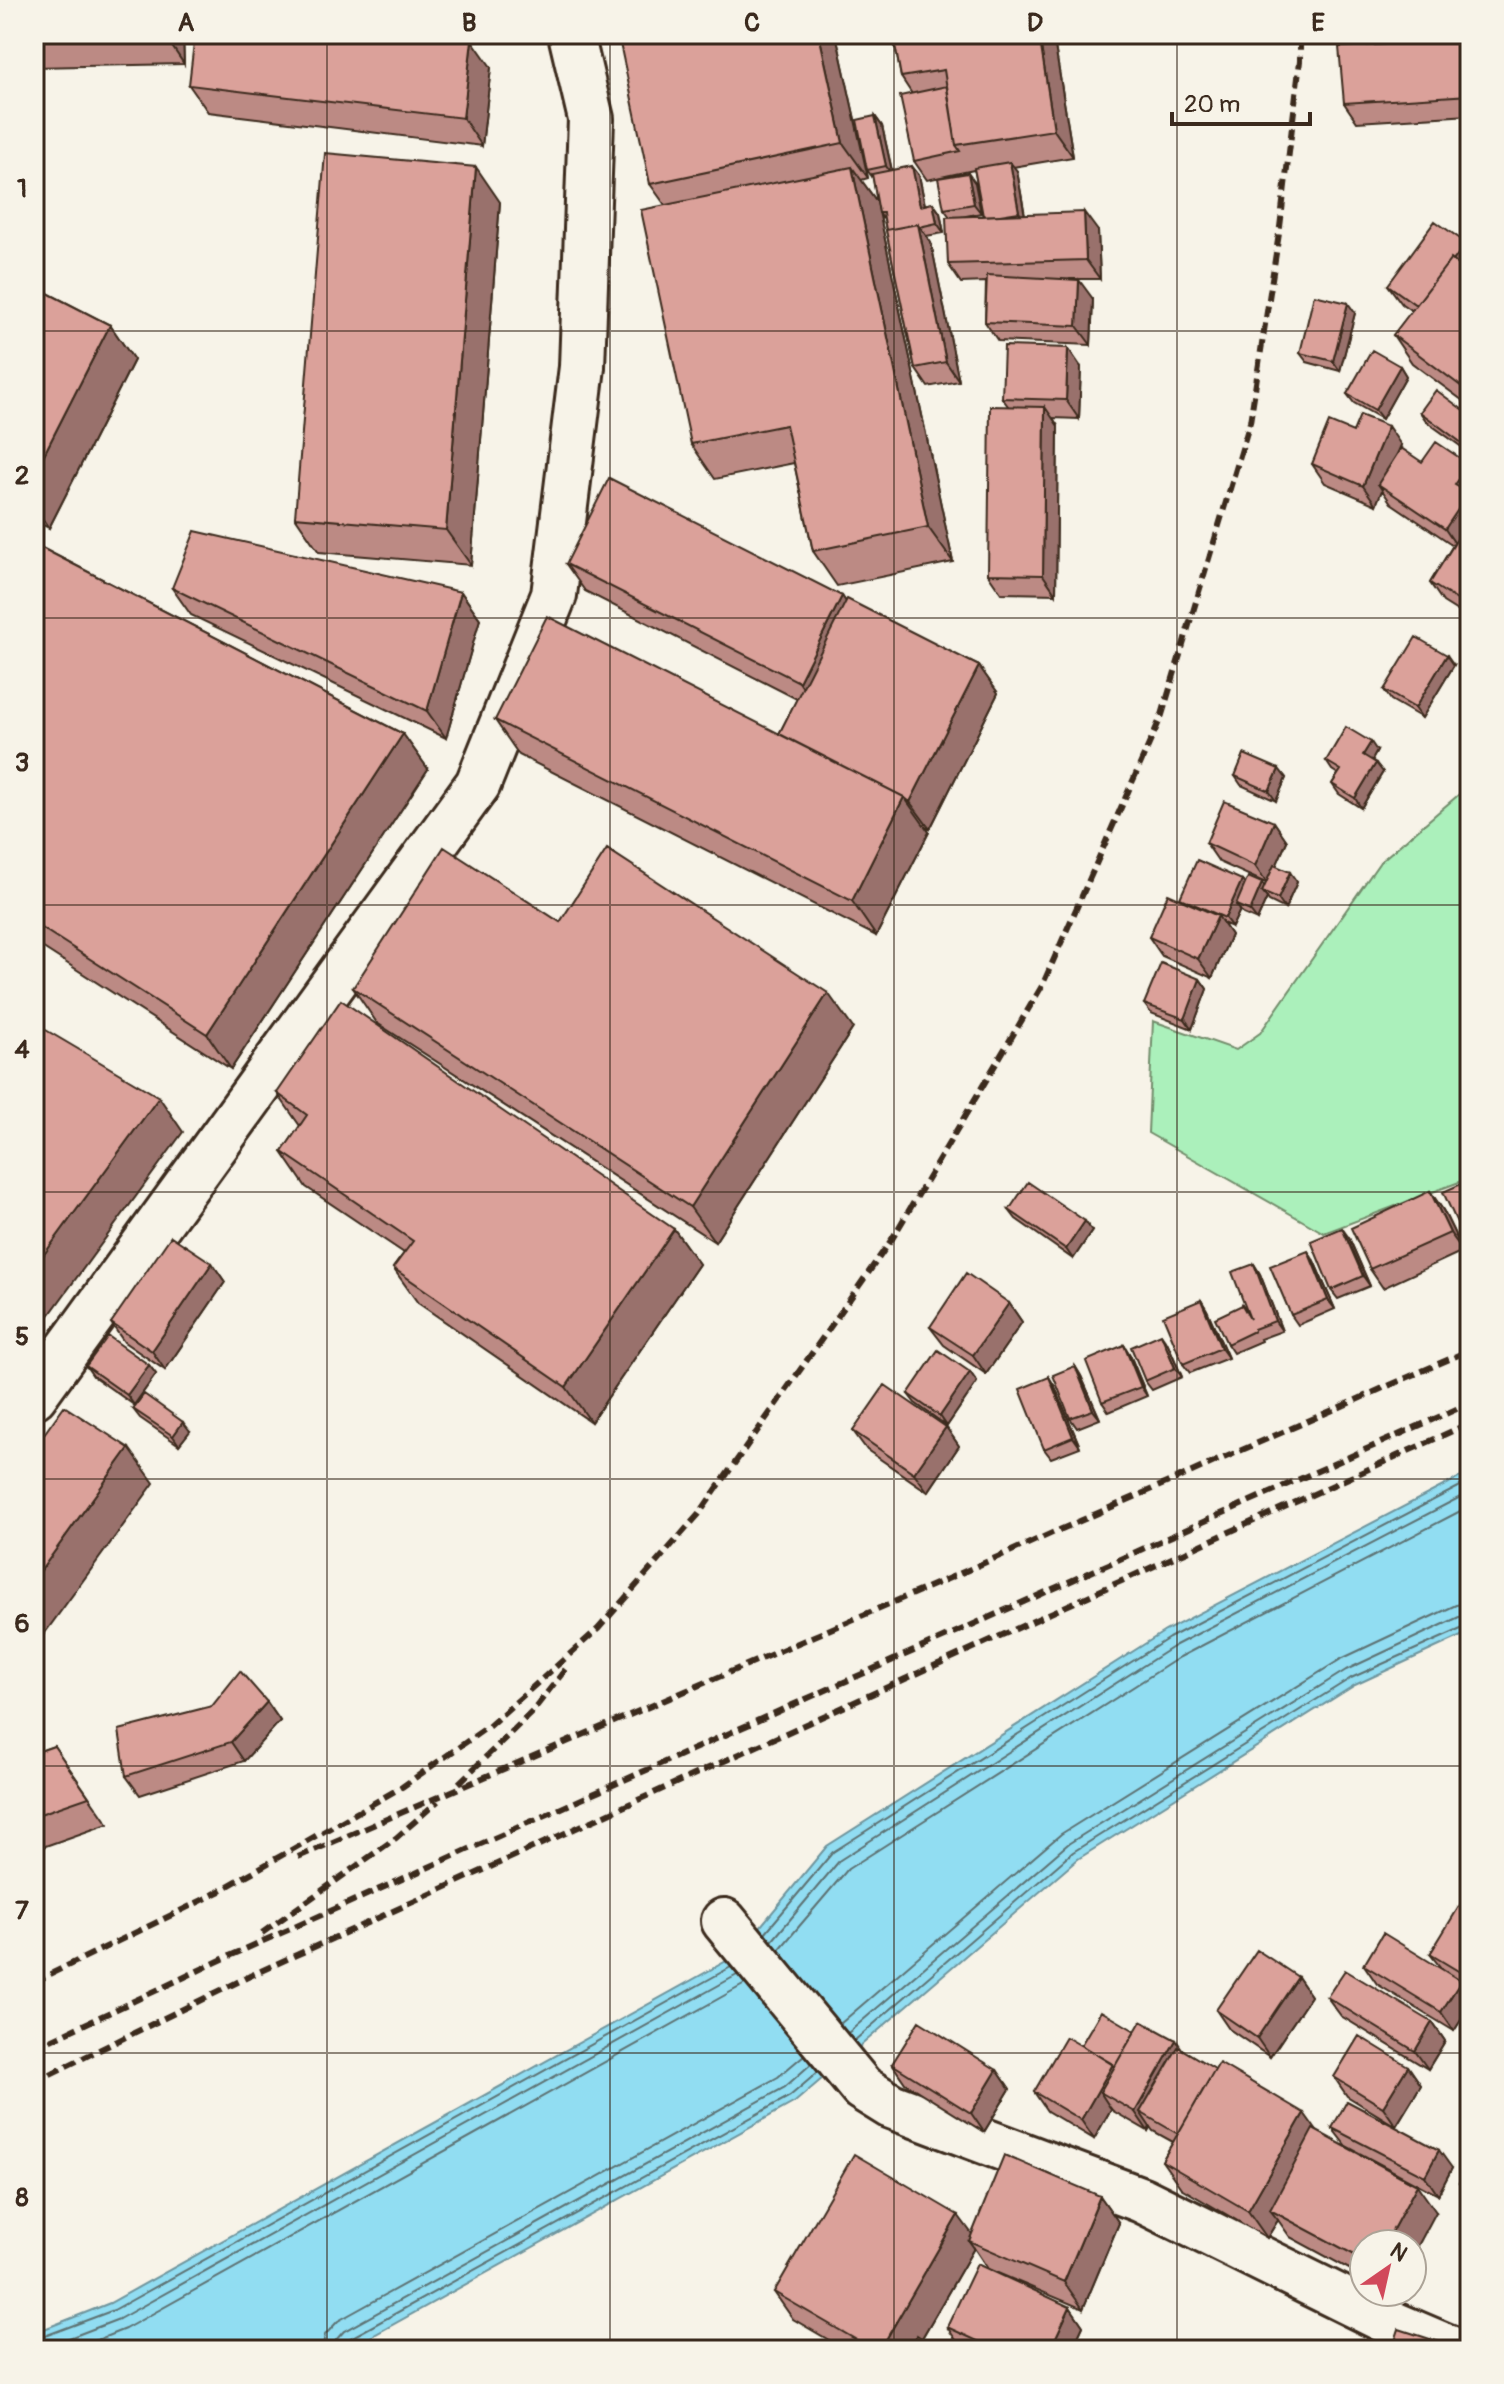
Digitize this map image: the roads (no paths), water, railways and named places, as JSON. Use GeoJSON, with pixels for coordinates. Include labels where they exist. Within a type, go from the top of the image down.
{"type":"FeatureCollection","features":[{"type":"Feature","properties":{"kind":"street"},"geometry":{"type":"LineString","coordinates":[[34,1396],[478,784],[554,595],[582,367],[591,119],[571,34]]}},
{"type":"Feature","properties":{"kind":"street"},"geometry":{"type":"LineString","coordinates":[[724,1921],[862,2088],[891,2106],[1142,2200],[1393,2324],[1454,2350]]}},
{"type":"Feature","properties":{"kind":"water"},"geometry":{"type":"Polygon","coordinates":[[[1470,1472],[1470,1632],[1355,1685],[1078,1859],[795,2102],[347,2350],[34,2350],[34,2333],[110,2303],[737,1955],[827,1846],[1165,1631],[1470,1472]]]}},
{"type":"Feature","properties":{"kind":"railway"},"geometry":{"type":"LineString","coordinates":[[212,1895],[402,1787],[489,1726],[598,1629],[699,1514],[892,1239],[1042,986],[1162,715],[1250,422],[1280,227],[1300,61],[1300,34]]}},
{"type":"Feature","properties":{"kind":"railway"},"geometry":{"type":"LineString","coordinates":[[298,1857],[952,1577],[1470,1350]]}},
{"type":"Feature","properties":{"kind":"railway"},"geometry":{"type":"LineString","coordinates":[[34,2048],[225,1958],[1470,1403]]}},
{"type":"Feature","properties":{"kind":"railway"},"geometry":{"type":"LineString","coordinates":[[34,2082],[252,1975],[1470,1423]]}},
{"type":"Feature","properties":{"kind":"railway"},"geometry":{"type":"LineString","coordinates":[[459,1783],[532,1712],[568,1666]]}},
{"type":"Feature","properties":{"kind":"railway"},"geometry":{"type":"LineString","coordinates":[[262,1933],[396,1838],[438,1801]]}},
{"type":"Feature","properties":{"kind":"railway"},"geometry":{"type":"LineString","coordinates":[[34,1982],[221,1891]]}}]}
